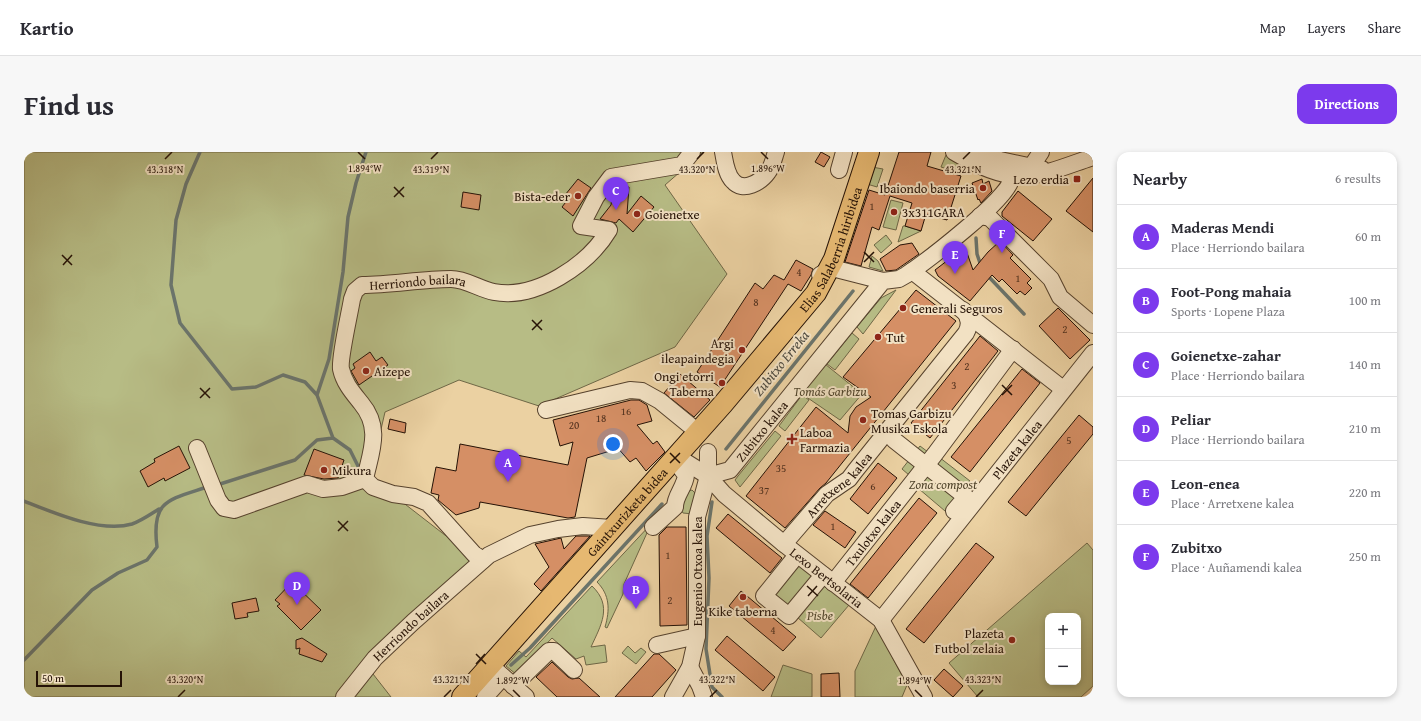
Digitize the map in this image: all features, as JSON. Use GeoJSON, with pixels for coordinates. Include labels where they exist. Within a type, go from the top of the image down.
{"type":"FeatureCollection","features":[{"type":"Feature","properties":{"kind":"main road","name":"Elias Salaberria hiribidea"},"geometry":{"type":"LineString","coordinates":[[824,273],[859,152]]}},
{"type":"Feature","properties":{"kind":"main road","name":"Elias Salaberria hiribidea"},"geometry":{"type":"LineString","coordinates":[[806,306],[816,293],[869,152]]}},
{"type":"Feature","properties":{"kind":"main road","name":"Gaintxurizketa bidea"},"geometry":{"type":"LineString","coordinates":[[462,697],[502,676],[612,528],[682,460],[703,437],[806,306]]}},
{"type":"Feature","properties":{"kind":"street","name":"Herriondo bailara"},"geometry":{"type":"LineString","coordinates":[[365,479],[374,435],[373,422],[366,408],[348,387],[340,368],[352,299],[355,291],[362,285],[452,279],[494,292],[511,293],[532,289],[558,278],[579,263],[603,240],[609,230],[581,226],[596,197],[611,177],[682,165],[692,152]]}},
{"type":"Feature","properties":{"kind":"street"},"geometry":{"type":"LineString","coordinates":[[723,152],[728,173],[734,182],[742,186],[751,185],[760,181],[769,171],[776,152]]}},
{"type":"Feature","properties":{"kind":"street"},"geometry":{"type":"LineString","coordinates":[[839,170],[844,152]]}},
{"type":"Feature","properties":{"kind":"street"},"geometry":{"type":"LineString","coordinates":[[954,152],[972,162],[1004,173],[1023,176],[1052,170],[1093,157]]}},
{"type":"Feature","properties":{"kind":"street"},"geometry":{"type":"LineString","coordinates":[[978,152],[1000,160],[1052,170]]}},
{"type":"Feature","properties":{"kind":"street"},"geometry":{"type":"LineString","coordinates":[[1004,173],[1020,172],[1032,167],[1041,152]]}},
{"type":"Feature","properties":{"kind":"street"},"geometry":{"type":"LineString","coordinates":[[824,273],[883,281],[899,279],[912,271],[988,210],[1010,186],[1011,179],[1004,173]]}},
{"type":"Feature","properties":{"kind":"street"},"geometry":{"type":"LineString","coordinates":[[980,216],[990,218],[1051,279],[1060,297],[1093,325]]}},
{"type":"Feature","properties":{"kind":"street"},"geometry":{"type":"LineString","coordinates":[[912,271],[1064,389]]}},
{"type":"Feature","properties":{"kind":"street","name":"Zubitxo kalea"},"geometry":{"type":"LineString","coordinates":[[708,476],[730,470],[883,281]]}},
{"type":"Feature","properties":{"kind":"street","name":"Arretxene kalea"},"geometry":{"type":"LineString","coordinates":[[784,544],[827,494],[849,479],[966,333],[969,322],[968,317],[963,310]]}},
{"type":"Feature","properties":{"kind":"street","name":"Txulotxo kalea"},"geometry":{"type":"LineString","coordinates":[[797,555],[764,596],[789,616],[828,579],[926,464],[1013,349]]}},
{"type":"Feature","properties":{"kind":"street","name":"Plazeta kalea"},"geometry":{"type":"LineString","coordinates":[[881,620],[1093,353]]}},
{"type":"Feature","properties":{"kind":"street"},"geometry":{"type":"LineString","coordinates":[[546,410],[630,390],[642,391],[660,401],[703,437]]}},
{"type":"Feature","properties":{"kind":"street","name":"Eugenio Otxoa kalea"},"geometry":{"type":"LineString","coordinates":[[673,697],[690,667],[697,636],[697,517],[708,476],[703,437]]}},
{"type":"Feature","properties":{"kind":"street"},"geometry":{"type":"LineString","coordinates":[[894,440],[966,496],[950,516],[958,522]]}},
{"type":"Feature","properties":{"kind":"street"},"geometry":{"type":"LineString","coordinates":[[197,448],[218,500],[224,508],[234,510],[307,484],[323,489],[342,487],[365,479],[373,488],[393,494],[414,497],[428,503],[474,554],[483,560]]}},
{"type":"Feature","properties":{"kind":"street"},"geometry":{"type":"LineString","coordinates":[[654,527],[675,507],[675,499],[685,483],[686,475],[682,470],[682,460]]}},
{"type":"Feature","properties":{"kind":"street","name":"Lexo Bertsolaria"},"geometry":{"type":"LineString","coordinates":[[682,460],[708,476],[724,494],[797,555],[881,620],[924,697]]}},
{"type":"Feature","properties":{"kind":"street","name":"Herriondo bailara"},"geometry":{"type":"LineString","coordinates":[[344,697],[380,653],[412,622],[489,555],[530,535],[558,529],[583,526],[612,528]]}},
{"type":"Feature","properties":{"kind":"street"},"geometry":{"type":"LineString","coordinates":[[657,644],[697,636]]}},
{"type":"Feature","properties":{"kind":"street"},"geometry":{"type":"LineString","coordinates":[[485,697],[502,676],[549,650],[554,651],[574,670]]}},
{"type":"Feature","properties":{"kind":"street"},"geometry":{"type":"LineString","coordinates":[[690,667],[704,697]]}},
{"type":"Feature","properties":{"kind":"street"},"geometry":{"type":"LineString","coordinates":[[502,676],[526,697]]}},
{"type":"Feature","properties":{"kind":"green space"},"geometry":{"type":"Polygon","coordinates":[[[24,152],[703,152],[665,185],[727,274],[675,347],[539,406],[459,380],[385,412],[370,477],[481,563],[366,665],[391,697],[24,697],[24,152]]]}},
{"type":"Feature","properties":{"kind":"green space"},"geometry":{"type":"Polygon","coordinates":[[[946,155],[964,166],[964,174],[941,167],[946,155]]]}},
{"type":"Feature","properties":{"kind":"green space"},"geometry":{"type":"Polygon","coordinates":[[[872,167],[883,169],[877,187],[867,184],[872,167]]]}},
{"type":"Feature","properties":{"kind":"green space"},"geometry":{"type":"Polygon","coordinates":[[[891,200],[903,203],[896,230],[883,227],[891,200]]]}},
{"type":"Feature","properties":{"kind":"green space"},"geometry":{"type":"Polygon","coordinates":[[[903,226],[905,226],[921,231],[898,242],[903,226]]]}},
{"type":"Feature","properties":{"kind":"green space"},"geometry":{"type":"Polygon","coordinates":[[[886,235],[892,243],[881,253],[874,245],[886,235]]]}},
{"type":"Feature","properties":{"kind":"green space"},"geometry":{"type":"Polygon","coordinates":[[[872,256],[878,261],[883,271],[869,267],[872,256]]]}},
{"type":"Feature","properties":{"kind":"green space"},"geometry":{"type":"Polygon","coordinates":[[[896,290],[863,334],[857,327],[881,298],[896,290]]]}},
{"type":"Feature","properties":{"kind":"green space"},"geometry":{"type":"Polygon","coordinates":[[[852,333],[859,339],[835,370],[827,364],[852,333]]]}},
{"type":"Feature","properties":{"kind":"green space","name":"Tomás Garbizu"},"geometry":{"type":"Polygon","coordinates":[[[825,364],[862,394],[840,420],[802,394],[825,364]]]}},
{"type":"Feature","properties":{"kind":"green space"},"geometry":{"type":"Polygon","coordinates":[[[802,395],[809,400],[785,431],[779,426],[802,395]]]}},
{"type":"Feature","properties":{"kind":"green space"},"geometry":{"type":"Polygon","coordinates":[[[775,431],[781,436],[740,487],[735,480],[775,431]]]}},
{"type":"Feature","properties":{"kind":"green space"},"geometry":{"type":"Polygon","coordinates":[[[920,446],[928,452],[909,475],[902,469],[920,446]]]}},
{"type":"Feature","properties":{"kind":"green space","name":"Zona compost"},"geometry":{"type":"Polygon","coordinates":[[[935,454],[970,481],[945,511],[912,483],[935,454]]]}},
{"type":"Feature","properties":{"kind":"green space"},"geometry":{"type":"Polygon","coordinates":[[[692,490],[698,496],[693,514],[683,513],[678,506],[689,491],[692,490]]]}},
{"type":"Feature","properties":{"kind":"green space"},"geometry":{"type":"Polygon","coordinates":[[[651,524],[624,584],[623,594],[607,628],[605,627],[608,615],[607,597],[597,582],[651,524]]]}},
{"type":"Feature","properties":{"kind":"green space","name":"Plazeta Futbol zelaia"},"geometry":{"type":"Polygon","coordinates":[[[1087,543],[1093,550],[1093,686],[1081,697],[978,697],[949,663],[1087,543]]]}},
{"type":"Feature","properties":{"kind":"green space"},"geometry":{"type":"Polygon","coordinates":[[[795,560],[816,578],[788,613],[767,596],[795,560]]]}},
{"type":"Feature","properties":{"kind":"green space","name":"Pisbe"},"geometry":{"type":"Polygon","coordinates":[[[825,585],[849,605],[821,638],[797,617],[825,585]]]}},
{"type":"Feature","properties":{"kind":"green space"},"geometry":{"type":"Polygon","coordinates":[[[592,586],[598,593],[604,608],[601,623],[591,647],[605,645],[607,662],[586,665],[584,656],[576,659],[552,638],[517,675],[506,666],[519,651],[526,657],[592,586]]]}},
{"type":"Feature","properties":{"kind":"green space"},"geometry":{"type":"Polygon","coordinates":[[[876,626],[907,685],[902,697],[855,697],[855,671],[876,626]]]}},
{"type":"Feature","properties":{"kind":"green space"},"geometry":{"type":"Polygon","coordinates":[[[628,646],[635,653],[641,648],[646,652],[636,664],[622,653],[628,646]]]}},
{"type":"Feature","properties":{"kind":"green space"},"geometry":{"type":"Polygon","coordinates":[[[783,665],[812,674],[812,697],[771,697],[783,665]]]}},
{"type":"Feature","properties":{"kind":"building"},"geometry":{"type":"Polygon","coordinates":[[[821,152],[830,157],[824,167],[815,162],[821,152]]]}},
{"type":"Feature","properties":{"kind":"building"},"geometry":{"type":"Polygon","coordinates":[[[899,152],[931,152],[927,166],[961,176],[947,220],[926,214],[921,231],[905,226],[912,203],[890,196],[879,230],[872,227],[861,266],[845,262],[869,190],[885,195],[899,152]]]}},
{"type":"Feature","properties":{"kind":"building"},"geometry":{"type":"Polygon","coordinates":[[[1093,178],[1093,232],[1066,211],[1093,178]]]}},
{"type":"Feature","properties":{"kind":"building","name":"Bista-eder"},"geometry":{"type":"Polygon","coordinates":[[[578,179],[591,188],[573,216],[562,207],[569,198],[565,195],[578,179]]]}},
{"type":"Feature","properties":{"kind":"building","name":"Ibaiondo baserria"},"geometry":{"type":"Polygon","coordinates":[[[982,179],[983,184],[989,181],[992,191],[981,203],[979,199],[978,200],[972,183],[982,179]]]}},
{"type":"Feature","properties":{"kind":"building"},"geometry":{"type":"Polygon","coordinates":[[[615,187],[629,187],[627,214],[641,196],[654,207],[633,232],[619,219],[616,223],[600,219],[611,205],[613,190],[615,187]]]}},
{"type":"Feature","properties":{"kind":"building"},"geometry":{"type":"Polygon","coordinates":[[[1018,191],[1052,219],[1033,241],[1002,216],[1002,212],[1018,191]]]}},
{"type":"Feature","properties":{"kind":"building"},"geometry":{"type":"Polygon","coordinates":[[[463,192],[481,195],[479,210],[461,207],[463,192]]]}},
{"type":"Feature","properties":{"kind":"building"},"geometry":{"type":"Polygon","coordinates":[[[1000,241],[1013,255],[1010,258],[1031,279],[1027,283],[1032,288],[1025,295],[1020,291],[1017,294],[1002,279],[999,282],[992,275],[970,301],[938,276],[935,270],[965,247],[973,270],[988,252],[1000,241]]]}},
{"type":"Feature","properties":{"kind":"building"},"geometry":{"type":"Polygon","coordinates":[[[912,243],[919,254],[896,270],[886,271],[880,259],[900,245],[912,243]]]}},
{"type":"Feature","properties":{"kind":"building"},"geometry":{"type":"Polygon","coordinates":[[[796,260],[813,269],[811,275],[801,291],[788,284],[720,387],[697,372],[755,283],[763,289],[774,275],[784,280],[796,260]]]}},
{"type":"Feature","properties":{"kind":"building"},"geometry":{"type":"Polygon","coordinates":[[[916,290],[956,321],[826,483],[785,528],[746,496],[816,407],[848,433],[850,416],[856,407],[871,397],[843,377],[916,290]]]}},
{"type":"Feature","properties":{"kind":"building"},"geometry":{"type":"Polygon","coordinates":[[[1058,308],[1090,340],[1070,359],[1039,326],[1058,308]]]}},
{"type":"Feature","properties":{"kind":"building"},"geometry":{"type":"Polygon","coordinates":[[[980,336],[998,351],[930,438],[911,423],[980,336]]]}},
{"type":"Feature","properties":{"kind":"building","name":"Aizepe"},"geometry":{"type":"Polygon","coordinates":[[[370,352],[376,361],[382,357],[388,365],[359,385],[351,371],[355,368],[353,364],[370,352]]]}},
{"type":"Feature","properties":{"kind":"building"},"geometry":{"type":"Polygon","coordinates":[[[1022,369],[1040,383],[970,472],[951,457],[1022,369]]]}},
{"type":"Feature","properties":{"kind":"building"},"geometry":{"type":"Polygon","coordinates":[[[680,374],[710,400],[694,417],[664,393],[680,374]]]}},
{"type":"Feature","properties":{"kind":"building"},"geometry":{"type":"Polygon","coordinates":[[[631,400],[639,400],[647,405],[652,421],[637,425],[653,444],[657,441],[665,452],[646,471],[636,458],[630,462],[616,446],[610,451],[587,458],[575,517],[568,518],[480,502],[479,508],[456,515],[438,500],[439,495],[431,493],[436,467],[456,471],[460,444],[568,465],[573,442],[560,446],[553,420],[631,400]]]}},
{"type":"Feature","properties":{"kind":"building"},"geometry":{"type":"Polygon","coordinates":[[[1079,415],[1093,427],[1093,434],[1026,516],[1008,502],[1079,415]]]}},
{"type":"Feature","properties":{"kind":"building"},"geometry":{"type":"Polygon","coordinates":[[[390,419],[406,423],[405,433],[388,429],[390,419]]]}},
{"type":"Feature","properties":{"kind":"building"},"geometry":{"type":"Polygon","coordinates":[[[179,446],[190,468],[165,481],[164,478],[148,487],[140,471],[155,462],[154,459],[179,446]]]}},
{"type":"Feature","properties":{"kind":"building","name":"Mikura"},"geometry":{"type":"Polygon","coordinates":[[[314,449],[344,460],[338,478],[324,479],[304,475],[314,449]]]}},
{"type":"Feature","properties":{"kind":"building"},"geometry":{"type":"Polygon","coordinates":[[[878,463],[897,478],[868,514],[850,499],[878,463]]]}},
{"type":"Feature","properties":{"kind":"building"},"geometry":{"type":"Polygon","coordinates":[[[919,498],[937,513],[868,598],[850,584],[919,498]]]}},
{"type":"Feature","properties":{"kind":"building"},"geometry":{"type":"Polygon","coordinates":[[[825,511],[856,532],[845,548],[813,525],[825,511]]]}},
{"type":"Feature","properties":{"kind":"building"},"geometry":{"type":"Polygon","coordinates":[[[728,514],[782,558],[770,573],[716,528],[728,514]]]}},
{"type":"Feature","properties":{"kind":"building"},"geometry":{"type":"Polygon","coordinates":[[[667,527],[686,527],[687,625],[660,626],[659,535],[667,527]]]}},
{"type":"Feature","properties":{"kind":"building"},"geometry":{"type":"Polygon","coordinates":[[[576,536],[590,536],[541,591],[534,584],[549,567],[535,544],[561,538],[564,549],[576,536]]]}},
{"type":"Feature","properties":{"kind":"building"},"geometry":{"type":"Polygon","coordinates":[[[976,543],[994,557],[924,643],[906,629],[976,543]]]}},
{"type":"Feature","properties":{"kind":"building"},"geometry":{"type":"Polygon","coordinates":[[[292,582],[321,610],[301,630],[277,606],[280,604],[275,600],[292,582]]]}},
{"type":"Feature","properties":{"kind":"building"},"geometry":{"type":"Polygon","coordinates":[[[741,591],[796,637],[783,651],[729,606],[741,591]]]}},
{"type":"Feature","properties":{"kind":"building"},"geometry":{"type":"Polygon","coordinates":[[[256,598],[259,611],[247,613],[248,617],[235,619],[232,603],[256,598]]]}},
{"type":"Feature","properties":{"kind":"building"},"geometry":{"type":"Polygon","coordinates":[[[727,636],[775,677],[763,691],[715,650],[727,636]]]}},
{"type":"Feature","properties":{"kind":"building"},"geometry":{"type":"Polygon","coordinates":[[[302,638],[327,654],[322,662],[299,654],[300,648],[296,649],[296,640],[302,638]]]}},
{"type":"Feature","properties":{"kind":"building"},"geometry":{"type":"Polygon","coordinates":[[[654,654],[659,654],[676,670],[652,697],[615,697],[654,654]]]}},
{"type":"Feature","properties":{"kind":"building"},"geometry":{"type":"Polygon","coordinates":[[[552,662],[568,677],[572,679],[579,678],[600,697],[557,697],[536,677],[552,662]]]}},
{"type":"Feature","properties":{"kind":"building"},"geometry":{"type":"Polygon","coordinates":[[[944,669],[963,686],[953,697],[934,680],[944,669]]]}},
{"type":"Feature","properties":{"kind":"building"},"geometry":{"type":"Polygon","coordinates":[[[839,673],[840,697],[821,697],[821,674],[839,673]]]}},
{"type":"Feature","properties":{"kind":"waterway"},"geometry":{"type":"LineString","coordinates":[[200,152],[186,184],[176,220],[171,285],[180,323],[232,389],[256,387],[283,375],[305,382],[317,395],[333,438]]}},
{"type":"Feature","properties":{"kind":"waterway"},"geometry":{"type":"LineString","coordinates":[[317,395],[329,359],[343,272],[348,217],[356,183],[366,152]]}},
{"type":"Feature","properties":{"kind":"waterway","name":"Zubitxo Erreka"},"geometry":{"type":"LineString","coordinates":[[976,238],[977,254],[981,266]]}},
{"type":"Feature","properties":{"kind":"waterway","name":"Zubitxo Erreka"},"geometry":{"type":"LineString","coordinates":[[988,276],[1024,314]]}},
{"type":"Feature","properties":{"kind":"waterway","name":"Zubitxo Erreka"},"geometry":{"type":"LineString","coordinates":[[726,449],[853,291]]}},
{"type":"Feature","properties":{"kind":"waterway"},"geometry":{"type":"LineString","coordinates":[[217,485],[295,460],[317,440],[333,438],[350,450],[359,468]]}},
{"type":"Feature","properties":{"kind":"waterway"},"geometry":{"type":"LineString","coordinates":[[24,660],[92,590],[118,573],[147,560],[157,547],[157,520],[160,511],[165,504],[172,499],[207,487]]}},
{"type":"Feature","properties":{"kind":"waterway"},"geometry":{"type":"LineString","coordinates":[[24,501],[63,516],[92,524],[106,526],[132,524],[159,509]]}},
{"type":"Feature","properties":{"kind":"waterway","name":"Zubitxo Erreka"},"geometry":{"type":"LineString","coordinates":[[712,502],[707,536],[709,578],[706,649],[712,687],[722,697]]}},
{"type":"Feature","properties":{"kind":"waterway"},"geometry":{"type":"LineString","coordinates":[[511,665],[530,648],[662,504]]}},
{"type":"Feature","properties":{"kind":"place","name":"Lezo erdia"},"geometry":{"type":"Point","coordinates":[1077,179]}},
{"type":"Feature","properties":{"kind":"place","name":"Ibaiondo baserria"},"geometry":{"type":"Point","coordinates":[983,188]}},
{"type":"Feature","properties":{"kind":"place","name":"Bista-eder"},"geometry":{"type":"Point","coordinates":[578,196]}},
{"type":"Feature","properties":{"kind":"place","name":"Goienetxe-zahar"},"geometry":{"type":"Point","coordinates":[616,210]}},
{"type":"Feature","properties":{"kind":"place","name":"3x311GARA"},"geometry":{"type":"Point","coordinates":[894,212]}},
{"type":"Feature","properties":{"kind":"place","name":"Goienetxe"},"geometry":{"type":"Point","coordinates":[637,214]}},
{"type":"Feature","properties":{"kind":"place","name":"Zubitxo"},"geometry":{"type":"Point","coordinates":[1002,253]}},
{"type":"Feature","properties":{"kind":"place","name":"Leon-enea"},"geometry":{"type":"Point","coordinates":[955,274]}},
{"type":"Feature","properties":{"kind":"place","name":"Generali Seguros"},"geometry":{"type":"Point","coordinates":[903,308]}},
{"type":"Feature","properties":{"kind":"place","name":"Tut"},"geometry":{"type":"Point","coordinates":[878,337]}},
{"type":"Feature","properties":{"kind":"place","name":"Argi ileapaindegia"},"geometry":{"type":"Point","coordinates":[742,350]}},
{"type":"Feature","properties":{"kind":"place","name":"Aizepe"},"geometry":{"type":"Point","coordinates":[366,371]}},
{"type":"Feature","properties":{"kind":"place","name":"Ongi etorri Taberna"},"geometry":{"type":"Point","coordinates":[722,383]}},
{"type":"Feature","properties":{"kind":"place","name":"Tomas Garbizu Musika Eskola"},"geometry":{"type":"Point","coordinates":[863,420]}},
{"type":"Feature","properties":{"kind":"place","name":"Laboa Farmazia"},"geometry":{"type":"Point","coordinates":[792,439]}},
{"type":"Feature","properties":{"kind":"place","name":"Mikura"},"geometry":{"type":"Point","coordinates":[324,470]}},
{"type":"Feature","properties":{"kind":"place","name":"Maderas Mendi"},"geometry":{"type":"Point","coordinates":[508,482]}},
{"type":"Feature","properties":{"kind":"place","name":"Kike taberna"},"geometry":{"type":"Point","coordinates":[743,597]}},
{"type":"Feature","properties":{"kind":"place","name":"Peliar"},"geometry":{"type":"Point","coordinates":[297,605]}},
{"type":"Feature","properties":{"kind":"place","name":"Foot-Pong mahaia"},"geometry":{"type":"Point","coordinates":[636,609]}},
{"type":"Feature","properties":{"kind":"place","name":"Plazeta Futbol zelaia"},"geometry":{"type":"Point","coordinates":[1012,640]}}]}
